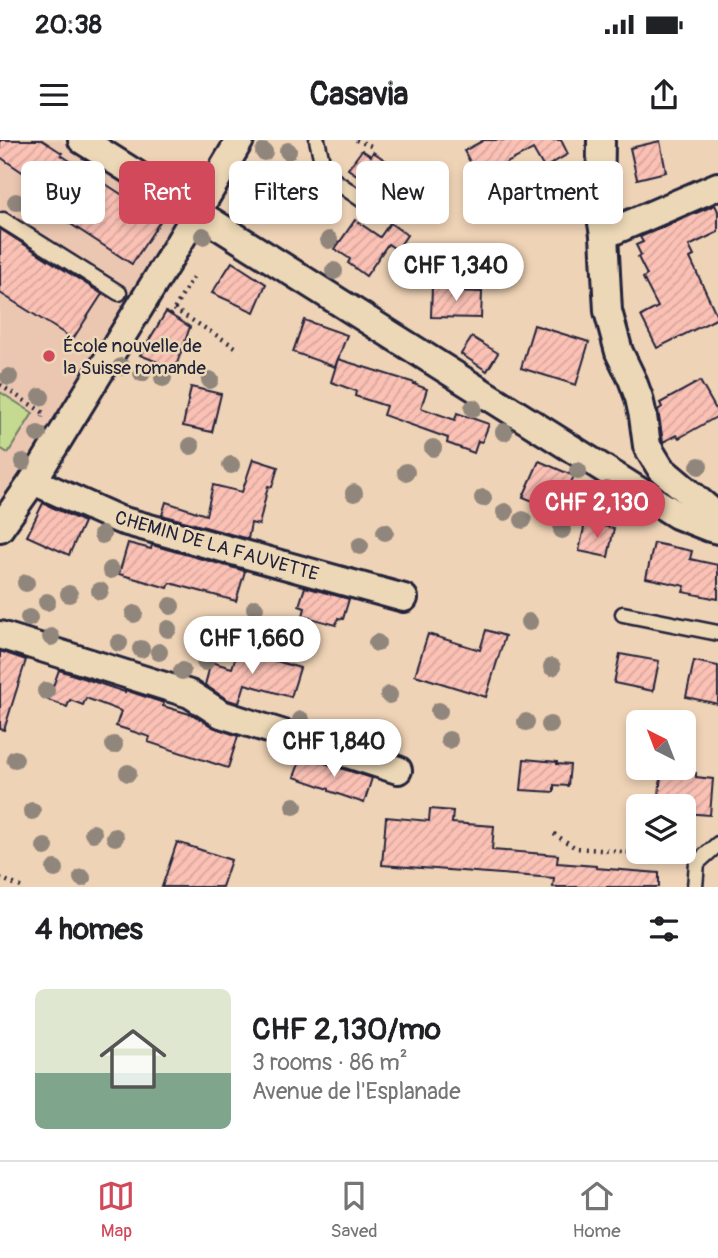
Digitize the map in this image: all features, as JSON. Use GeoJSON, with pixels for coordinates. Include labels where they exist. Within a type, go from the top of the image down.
{"type":"FeatureCollection","features":[{"type":"Feature","properties":{"kind":"street"},"geometry":{"type":"LineString","coordinates":[[82,140],[119,163]]}},
{"type":"Feature","properties":{"kind":"street"},"geometry":{"type":"LineString","coordinates":[[215,182],[240,140]]}},
{"type":"Feature","properties":{"kind":"street"},"geometry":{"type":"LineString","coordinates":[[601,140],[600,211],[604,234],[608,311],[619,352],[639,398],[647,446],[661,469],[718,517]]}},
{"type":"Feature","properties":{"kind":"street"},"geometry":{"type":"LineString","coordinates":[[604,234],[718,186]]}},
{"type":"Feature","properties":{"kind":"street"},"geometry":{"type":"LineString","coordinates":[[215,223],[677,515],[718,530]]}},
{"type":"Feature","properties":{"kind":"street"},"geometry":{"type":"LineString","coordinates":[[0,528],[33,481],[190,224]]}},
{"type":"Feature","properties":{"kind":"street","name":"CHEMIN DE LA FAUVETTE"},"geometry":{"type":"LineString","coordinates":[[33,481],[121,520],[404,598]]}},
{"type":"Feature","properties":{"kind":"street"},"geometry":{"type":"LineString","coordinates":[[0,635],[190,694],[221,714],[398,770]]}},
{"type":"Feature","properties":{"kind":"lane"},"geometry":{"type":"LineString","coordinates":[[317,140],[325,174],[356,196]]}},
{"type":"Feature","properties":{"kind":"lane"},"geometry":{"type":"LineString","coordinates":[[3,220],[119,293]]}},
{"type":"Feature","properties":{"kind":"lane"},"geometry":{"type":"LineString","coordinates":[[623,614],[718,633]]}},
{"type":"Feature","properties":{"kind":"lane"},"geometry":{"type":"LineString","coordinates":[[695,887],[697,863],[718,844]]}},
{"type":"Feature","properties":{"kind":"path"},"geometry":{"type":"LineString","coordinates":[[356,140],[371,146]]}},
{"type":"Feature","properties":{"kind":"path"},"geometry":{"type":"LineString","coordinates":[[193,277],[172,312],[237,348]]}},
{"type":"Feature","properties":{"kind":"path"},"geometry":{"type":"LineString","coordinates":[[0,385],[44,413],[38,423]]}},
{"type":"Feature","properties":{"kind":"path"},"geometry":{"type":"LineString","coordinates":[[554,834],[576,848],[681,857],[697,863]]}},
{"type":"Feature","properties":{"kind":"path"},"geometry":{"type":"LineString","coordinates":[[0,878],[21,887]]}},
{"type":"Feature","properties":{"kind":"shaded area","name":"École nouvelle de la Suisse romande"},"geometry":{"type":"Polygon","coordinates":[[[0,140],[60,140],[93,161],[21,161],[21,224],[105,224],[105,168],[119,177],[119,224],[176,224],[0,516],[0,140]]]}},
{"type":"Feature","properties":{"kind":"green space"},"geometry":{"type":"Polygon","coordinates":[[[0,392],[33,413],[8,453],[0,448],[0,392]]]}},
{"type":"Feature","properties":{"kind":"building"},"geometry":{"type":"Polygon","coordinates":[[[0,140],[42,140],[70,161],[21,161],[21,171],[0,157],[0,140]]]}},
{"type":"Feature","properties":{"kind":"building"},"geometry":{"type":"Polygon","coordinates":[[[484,140],[561,140],[568,154],[556,161],[540,161],[533,149],[511,161],[470,161],[464,151],[484,140]]]}},
{"type":"Feature","properties":{"kind":"building"},"geometry":{"type":"Polygon","coordinates":[[[660,141],[666,172],[637,179],[630,148],[660,141]]]}},
{"type":"Feature","properties":{"kind":"building"},"geometry":{"type":"Polygon","coordinates":[[[362,150],[371,156],[373,152],[386,161],[356,161],[356,174],[348,169],[362,150]]]}},
{"type":"Feature","properties":{"kind":"building"},"geometry":{"type":"Polygon","coordinates":[[[105,184],[119,193],[119,224],[158,224],[132,264],[71,224],[105,224],[105,184]]]}},
{"type":"Feature","properties":{"kind":"building"},"geometry":{"type":"Polygon","coordinates":[[[715,205],[718,211],[718,232],[689,246],[694,256],[690,258],[718,318],[657,348],[641,316],[658,307],[643,278],[647,275],[638,257],[641,255],[636,245],[643,242],[640,237],[715,205]]]}},
{"type":"Feature","properties":{"kind":"building"},"geometry":{"type":"Polygon","coordinates":[[[355,220],[356,224],[361,224],[380,237],[389,224],[407,235],[397,250],[388,244],[366,276],[348,263],[350,259],[335,249],[355,220]]]}},
{"type":"Feature","properties":{"kind":"building"},"geometry":{"type":"Polygon","coordinates":[[[0,229],[102,294],[73,339],[0,293],[0,229]]]}},
{"type":"Feature","properties":{"kind":"building"},"geometry":{"type":"Polygon","coordinates":[[[232,262],[266,284],[254,312],[212,293],[232,262]]]}},
{"type":"Feature","properties":{"kind":"building"},"geometry":{"type":"Polygon","coordinates":[[[432,287],[458,287],[458,291],[482,292],[481,318],[431,317],[432,287]]]}},
{"type":"Feature","properties":{"kind":"building"},"geometry":{"type":"Polygon","coordinates":[[[166,312],[190,327],[175,369],[140,355],[166,312]]]}},
{"type":"Feature","properties":{"kind":"building"},"geometry":{"type":"Polygon","coordinates":[[[304,320],[347,335],[335,367],[293,352],[304,320]]]}},
{"type":"Feature","properties":{"kind":"building"},"geometry":{"type":"Polygon","coordinates":[[[534,325],[589,342],[576,385],[521,368],[534,325]]]}},
{"type":"Feature","properties":{"kind":"building"},"geometry":{"type":"Polygon","coordinates":[[[472,337],[498,353],[487,371],[461,354],[472,337]]]}},
{"type":"Feature","properties":{"kind":"building"},"geometry":{"type":"Polygon","coordinates":[[[338,359],[427,389],[421,408],[455,420],[457,413],[489,424],[482,442],[478,441],[474,453],[447,443],[448,438],[383,415],[386,406],[355,396],[356,391],[331,382],[338,359]]]}},
{"type":"Feature","properties":{"kind":"building"},"geometry":{"type":"Polygon","coordinates":[[[700,381],[718,416],[679,438],[677,435],[663,442],[658,410],[662,407],[660,403],[700,381]]]}},
{"type":"Feature","properties":{"kind":"building"},"geometry":{"type":"Polygon","coordinates":[[[191,387],[221,394],[212,432],[183,426],[191,387]]]}},
{"type":"Feature","properties":{"kind":"building"},"geometry":{"type":"Polygon","coordinates":[[[253,459],[278,467],[272,487],[268,486],[259,525],[251,523],[248,539],[162,515],[166,502],[206,515],[213,485],[242,492],[253,459]]]}},
{"type":"Feature","properties":{"kind":"building"},"geometry":{"type":"Polygon","coordinates":[[[539,461],[574,476],[558,511],[523,497],[539,461]]]}},
{"type":"Feature","properties":{"kind":"building"},"geometry":{"type":"Polygon","coordinates":[[[43,503],[84,522],[69,555],[27,536],[43,503]]]}},
{"type":"Feature","properties":{"kind":"building"},"geometry":{"type":"Polygon","coordinates":[[[585,523],[614,528],[608,557],[579,551],[585,523]]]}},
{"type":"Feature","properties":{"kind":"building"},"geometry":{"type":"Polygon","coordinates":[[[128,543],[151,549],[152,545],[245,571],[236,601],[170,583],[168,588],[119,574],[128,543]]]}},
{"type":"Feature","properties":{"kind":"building"},"geometry":{"type":"Polygon","coordinates":[[[654,543],[692,551],[690,559],[718,565],[718,599],[683,592],[685,586],[646,578],[654,543]]]}},
{"type":"Feature","properties":{"kind":"building"},"geometry":{"type":"Polygon","coordinates":[[[305,587],[349,599],[343,619],[338,618],[336,625],[303,616],[305,608],[299,606],[305,587]]]}},
{"type":"Feature","properties":{"kind":"building"},"geometry":{"type":"Polygon","coordinates":[[[486,630],[505,636],[486,697],[415,675],[428,634],[480,650],[486,630]]]}},
{"type":"Feature","properties":{"kind":"building"},"geometry":{"type":"Polygon","coordinates":[[[238,650],[300,668],[291,697],[245,684],[239,703],[228,700],[205,685],[211,662],[232,668],[238,650]]]}},
{"type":"Feature","properties":{"kind":"building"},"geometry":{"type":"Polygon","coordinates":[[[0,651],[26,660],[4,730],[0,729],[0,651]]]}},
{"type":"Feature","properties":{"kind":"building"},"geometry":{"type":"Polygon","coordinates":[[[620,654],[659,661],[653,691],[614,683],[620,654]]]}},
{"type":"Feature","properties":{"kind":"building"},"geometry":{"type":"Polygon","coordinates":[[[694,661],[718,666],[718,704],[686,697],[694,661]]]}},
{"type":"Feature","properties":{"kind":"building"},"geometry":{"type":"Polygon","coordinates":[[[59,670],[164,703],[163,706],[193,715],[213,727],[238,736],[228,768],[148,742],[150,737],[116,726],[121,711],[86,698],[83,705],[70,700],[67,707],[48,700],[59,670]]]}},
{"type":"Feature","properties":{"kind":"building"},"geometry":{"type":"Polygon","coordinates":[[[302,756],[372,778],[364,803],[294,777],[302,756]]]}},
{"type":"Feature","properties":{"kind":"building"},"geometry":{"type":"Polygon","coordinates":[[[524,759],[570,765],[568,786],[554,785],[554,792],[521,790],[524,759]]]}},
{"type":"Feature","properties":{"kind":"building"},"geometry":{"type":"Polygon","coordinates":[[[696,777],[713,779],[710,815],[696,814],[696,794],[659,794],[660,780],[696,780],[696,777]]]}},
{"type":"Feature","properties":{"kind":"building"},"geometry":{"type":"Polygon","coordinates":[[[430,809],[453,811],[452,823],[494,826],[492,850],[558,855],[557,863],[659,873],[659,887],[553,887],[554,878],[382,865],[386,817],[429,821],[430,809]]]}},
{"type":"Feature","properties":{"kind":"building"},"geometry":{"type":"Polygon","coordinates":[[[177,842],[231,860],[222,887],[162,887],[177,842]]]}},
{"type":"Feature","properties":{"kind":"place","name":"École nouvelle de la Suisse romande"},"geometry":{"type":"Point","coordinates":[49,356]}}]}
